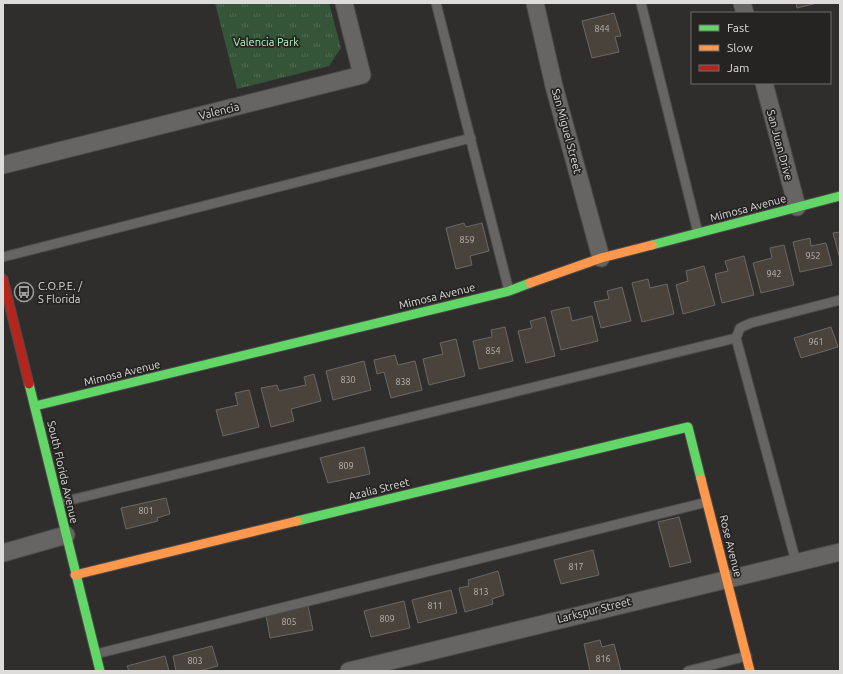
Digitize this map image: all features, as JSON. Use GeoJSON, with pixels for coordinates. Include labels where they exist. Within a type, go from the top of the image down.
{"type":"FeatureCollection","features":[{"type":"Feature","properties":{"kind":"street","name":"Valencia"},"geometry":{"type":"LineString","coordinates":[[3,165],[362,75],[344,3]]}},
{"type":"Feature","properties":{"kind":"street","name":"San Miguel Street"},"geometry":{"type":"LineString","coordinates":[[535,3],[554,86],[601,258]]}},
{"type":"Feature","properties":{"kind":"street","name":"San Juan Drive"},"geometry":{"type":"LineString","coordinates":[[764,84],[797,207]]}},
{"type":"Feature","properties":{"kind":"street","name":"Mimosa Avenue"},"geometry":{"type":"LineString","coordinates":[[35,406],[509,291],[601,258],[840,196]]}},
{"type":"Feature","properties":{"kind":"street","name":"South Florida Avenue"},"geometry":{"type":"LineString","coordinates":[[3,279],[75,575],[100,671]]}},
{"type":"Feature","properties":{"kind":"street","name":"Rose Avenue"},"geometry":{"type":"LineString","coordinates":[[688,427],[750,671]]}},
{"type":"Feature","properties":{"kind":"street","name":"Azalia Street"},"geometry":{"type":"LineString","coordinates":[[75,575],[688,427]]}},
{"type":"Feature","properties":{"kind":"street"},"geometry":{"type":"LineString","coordinates":[[3,553],[66,535]]}},
{"type":"Feature","properties":{"kind":"street","name":"Larkspur Street"},"geometry":{"type":"LineString","coordinates":[[349,671],[726,578],[840,552]]}},
{"type":"Feature","properties":{"kind":"lane"},"geometry":{"type":"LineString","coordinates":[[436,3],[509,291]]}},
{"type":"Feature","properties":{"kind":"lane"},"geometry":{"type":"LineString","coordinates":[[641,3],[698,233]]}},
{"type":"Feature","properties":{"kind":"lane"},"geometry":{"type":"LineString","coordinates":[[3,257],[471,138]]}},
{"type":"Feature","properties":{"kind":"lane"},"geometry":{"type":"LineString","coordinates":[[796,562],[736,338],[740,328],[751,322],[840,300]]}},
{"type":"Feature","properties":{"kind":"lane"},"geometry":{"type":"LineString","coordinates":[[58,503],[736,338]]}},
{"type":"Feature","properties":{"kind":"lane"},"geometry":{"type":"LineString","coordinates":[[96,654],[707,502]]}},
{"type":"Feature","properties":{"kind":"lane"},"geometry":{"type":"LineString","coordinates":[[688,671],[747,656]]}},
{"type":"Feature","properties":{"kind":"green space","name":"Valencia Park"},"geometry":{"type":"Polygon","coordinates":[[[215,3],[329,3],[341,48],[329,66],[237,89],[215,3]]]}},
{"type":"Feature","properties":{"kind":"building"},"geometry":{"type":"Polygon","coordinates":[[[796,3],[817,3],[797,8],[796,3]]]}},
{"type":"Feature","properties":{"kind":"building"},"geometry":{"type":"Polygon","coordinates":[[[614,13],[621,36],[615,37],[619,52],[592,58],[582,21],[614,13]]]}},
{"type":"Feature","properties":{"kind":"building"},"geometry":{"type":"Polygon","coordinates":[[[464,223],[466,227],[482,223],[489,251],[470,256],[472,265],[456,269],[446,228],[464,223]]]}},
{"type":"Feature","properties":{"kind":"building"},"geometry":{"type":"Polygon","coordinates":[[[840,232],[840,259],[833,233],[840,232]]]}},
{"type":"Feature","properties":{"kind":"building"},"geometry":{"type":"Polygon","coordinates":[[[810,238],[811,246],[826,243],[832,265],[800,272],[793,242],[810,238]]]}},
{"type":"Feature","properties":{"kind":"building"},"geometry":{"type":"Polygon","coordinates":[[[784,245],[794,285],[761,293],[753,263],[772,258],[770,248],[784,245]]]}},
{"type":"Feature","properties":{"kind":"building"},"geometry":{"type":"Polygon","coordinates":[[[744,256],[754,295],[722,303],[715,274],[728,271],[725,261],[744,256]]]}},
{"type":"Feature","properties":{"kind":"building"},"geometry":{"type":"Polygon","coordinates":[[[704,266],[715,305],[683,314],[676,285],[688,281],[686,271],[704,266]]]}},
{"type":"Feature","properties":{"kind":"building"},"geometry":{"type":"Polygon","coordinates":[[[648,279],[650,288],[667,284],[674,314],[642,322],[632,283],[648,279]]]}},
{"type":"Feature","properties":{"kind":"building"},"geometry":{"type":"Polygon","coordinates":[[[622,287],[631,321],[601,328],[594,302],[609,299],[607,291],[622,287]]]}},
{"type":"Feature","properties":{"kind":"building"},"geometry":{"type":"Polygon","coordinates":[[[569,307],[572,321],[592,316],[598,341],[561,350],[551,311],[569,307]]]}},
{"type":"Feature","properties":{"kind":"building"},"geometry":{"type":"Polygon","coordinates":[[[545,317],[555,356],[526,363],[518,331],[532,328],[530,321],[545,317]]]}},
{"type":"Feature","properties":{"kind":"building"},"geometry":{"type":"Polygon","coordinates":[[[505,327],[513,361],[479,369],[473,341],[492,337],[491,330],[505,327]]]}},
{"type":"Feature","properties":{"kind":"building"},"geometry":{"type":"Polygon","coordinates":[[[831,327],[838,347],[801,358],[794,338],[831,327]]]}},
{"type":"Feature","properties":{"kind":"building"},"geometry":{"type":"Polygon","coordinates":[[[456,339],[465,376],[429,385],[423,359],[443,354],[440,343],[456,339]]]}},
{"type":"Feature","properties":{"kind":"building"},"geometry":{"type":"Polygon","coordinates":[[[395,355],[398,365],[415,361],[422,390],[391,398],[384,372],[377,374],[374,360],[395,355]]]}},
{"type":"Feature","properties":{"kind":"building"},"geometry":{"type":"Polygon","coordinates":[[[364,361],[371,390],[333,400],[326,371],[364,361]]]}},
{"type":"Feature","properties":{"kind":"building"},"geometry":{"type":"Polygon","coordinates":[[[314,374],[321,401],[291,409],[294,421],[271,427],[261,388],[277,385],[279,391],[306,385],[304,377],[314,374]]]}},
{"type":"Feature","properties":{"kind":"building"},"geometry":{"type":"Polygon","coordinates":[[[249,390],[259,427],[223,436],[216,410],[238,405],[235,393],[249,390]]]}},
{"type":"Feature","properties":{"kind":"building"},"geometry":{"type":"Polygon","coordinates":[[[364,447],[370,474],[328,483],[320,458],[364,447]]]}},
{"type":"Feature","properties":{"kind":"building"},"geometry":{"type":"Polygon","coordinates":[[[166,498],[170,514],[157,518],[158,521],[126,529],[121,508],[166,498]]]}},
{"type":"Feature","properties":{"kind":"building"},"geometry":{"type":"Polygon","coordinates":[[[679,517],[691,562],[670,567],[658,522],[679,517]]]}},
{"type":"Feature","properties":{"kind":"building"},"geometry":{"type":"Polygon","coordinates":[[[593,550],[599,575],[561,584],[554,560],[593,550]]]}},
{"type":"Feature","properties":{"kind":"building"},"geometry":{"type":"Polygon","coordinates":[[[498,571],[504,595],[492,599],[493,604],[465,612],[459,588],[469,586],[468,580],[498,571]]]}},
{"type":"Feature","properties":{"kind":"building"},"geometry":{"type":"Polygon","coordinates":[[[451,590],[457,613],[418,623],[412,600],[451,590]]]}},
{"type":"Feature","properties":{"kind":"building"},"geometry":{"type":"Polygon","coordinates":[[[404,601],[410,628],[371,637],[364,611],[404,601]]]}},
{"type":"Feature","properties":{"kind":"building"},"geometry":{"type":"Polygon","coordinates":[[[308,606],[313,630],[270,638],[266,615],[308,606]]]}},
{"type":"Feature","properties":{"kind":"building"},"geometry":{"type":"Polygon","coordinates":[[[600,640],[602,647],[614,644],[621,671],[590,671],[584,644],[600,640]]]}},
{"type":"Feature","properties":{"kind":"building"},"geometry":{"type":"Polygon","coordinates":[[[212,646],[218,666],[199,671],[176,671],[173,656],[212,646]]]}},
{"type":"Feature","properties":{"kind":"building"},"geometry":{"type":"Polygon","coordinates":[[[165,656],[169,671],[129,671],[127,666],[165,656]]]}},
{"type":"Feature","properties":{"kind":"traffic: fast"},"geometry":{"type":"LineString","coordinates":[[652,245],[840,196]]}},
{"type":"Feature","properties":{"kind":"traffic: fast"},"geometry":{"type":"LineString","coordinates":[[35,406],[509,291],[530,283]]}},
{"type":"Feature","properties":{"kind":"traffic: fast"},"geometry":{"type":"LineString","coordinates":[[29,384],[100,671]]}},
{"type":"Feature","properties":{"kind":"traffic: fast"},"geometry":{"type":"LineString","coordinates":[[297,521],[688,427],[701,479]]}},
{"type":"Feature","properties":{"kind":"traffic: slow"},"geometry":{"type":"LineString","coordinates":[[530,283],[601,258],[652,245]]}},
{"type":"Feature","properties":{"kind":"traffic: slow"},"geometry":{"type":"LineString","coordinates":[[701,479],[750,671]]}},
{"type":"Feature","properties":{"kind":"traffic: slow"},"geometry":{"type":"LineString","coordinates":[[75,575],[297,521]]}},
{"type":"Feature","properties":{"kind":"traffic: jam"},"geometry":{"type":"LineString","coordinates":[[3,279],[29,384]]}},
{"type":"Feature","properties":{"kind":"place","name":"C.O.P.E. / S Florida"},"geometry":{"type":"Point","coordinates":[24,292]}}]}
